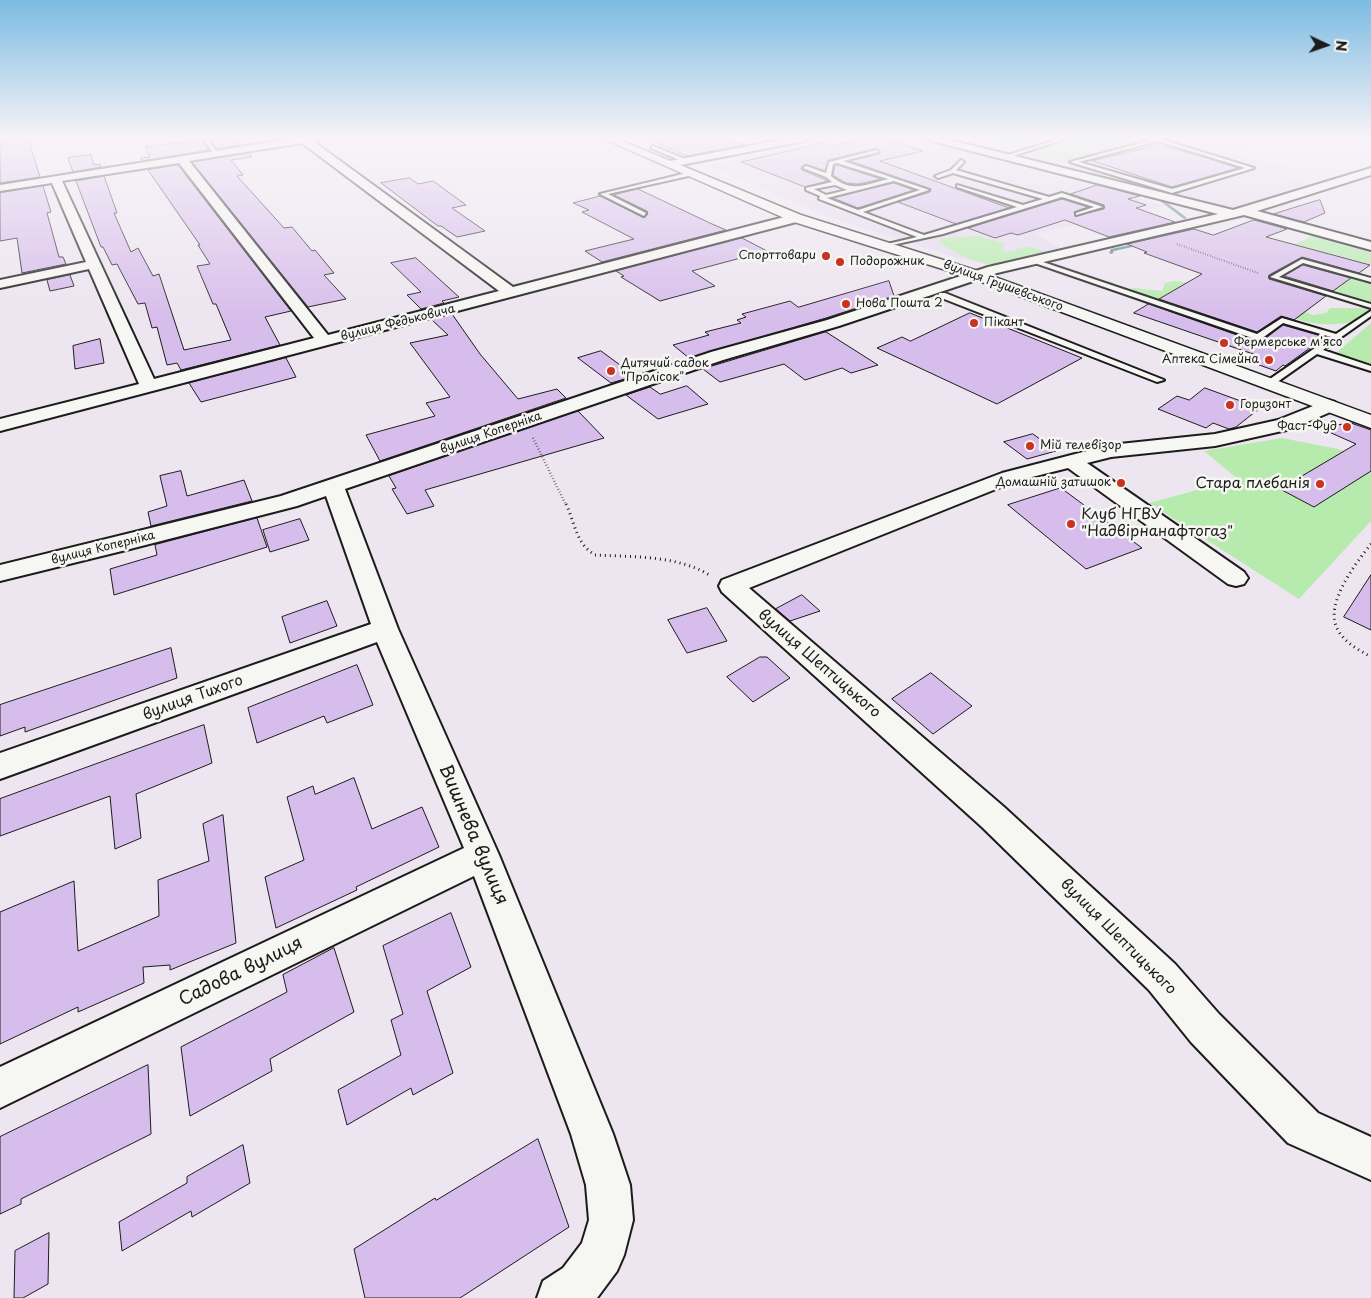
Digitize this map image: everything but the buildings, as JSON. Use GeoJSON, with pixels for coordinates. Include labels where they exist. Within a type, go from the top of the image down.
{"type":"FeatureCollection","features":[{"type":"Feature","properties":{"kind":"street"},"geometry":{"type":"LineString","coordinates":[[64,199],[149,386]]}},
{"type":"Feature","properties":{"kind":"street"},"geometry":{"type":"LineString","coordinates":[[212,199],[325,341]]}},
{"type":"Feature","properties":{"kind":"street"},"geometry":{"type":"LineString","coordinates":[[388,199],[512,293]]}},
{"type":"Feature","properties":{"kind":"street","name":"вулиця Грушевського"},"geometry":{"type":"LineString","coordinates":[[754,199],[796,218],[976,275],[1371,422]]}},
{"type":"Feature","properties":{"kind":"street"},"geometry":{"type":"LineString","coordinates":[[1181,199],[1371,246]]}},
{"type":"Feature","properties":{"kind":"street","name":"вулиця Коперніка"},"geometry":{"type":"LineString","coordinates":[[0,573],[280,503],[717,356],[833,322],[976,275],[1031,260],[1239,213],[1284,199]]}},
{"type":"Feature","properties":{"kind":"street","name":"вулиця Федьковича"},"geometry":{"type":"LineString","coordinates":[[0,425],[796,218]]}},
{"type":"Feature","properties":{"kind":"street"},"geometry":{"type":"LineString","coordinates":[[0,284],[94,264]]}},
{"type":"Feature","properties":{"kind":"street"},"geometry":{"type":"LineString","coordinates":[[731,586],[1009,477],[1110,451],[1215,440],[1284,425],[1328,406]]}},
{"type":"Feature","properties":{"kind":"street"},"geometry":{"type":"LineString","coordinates":[[1071,461],[1236,578]]}},
{"type":"Feature","properties":{"kind":"street","name":"Вишнева вулиця"},"geometry":{"type":"LineString","coordinates":[[333,486],[385,629],[483,855],[592,1134],[608,1185],[611,1220],[601,1256],[579,1284],[560,1298]]}},
{"type":"Feature","properties":{"kind":"street","name":"вулиця Шептицького"},"geometry":{"type":"LineString","coordinates":[[731,586],[993,817],[1162,978],[1205,1028],[1303,1128],[1371,1159]]}},
{"type":"Feature","properties":{"kind":"street","name":"вулиця Тихого"},"geometry":{"type":"LineString","coordinates":[[0,766],[385,629]]}},
{"type":"Feature","properties":{"kind":"street","name":"Садова вулиця"},"geometry":{"type":"LineString","coordinates":[[0,1088],[483,855]]}},
{"type":"Feature","properties":{"kind":"lane"},"geometry":{"type":"LineString","coordinates":[[612,199],[644,214]]}},
{"type":"Feature","properties":{"kind":"lane"},"geometry":{"type":"LineString","coordinates":[[822,199],[923,237]]}},
{"type":"Feature","properties":{"kind":"lane"},"geometry":{"type":"LineString","coordinates":[[857,212],[899,199]]}},
{"type":"Feature","properties":{"kind":"lane"},"geometry":{"type":"LineString","coordinates":[[997,199],[1022,207]]}},
{"type":"Feature","properties":{"kind":"lane"},"geometry":{"type":"LineString","coordinates":[[885,246],[941,233],[1049,199]]}},
{"type":"Feature","properties":{"kind":"lane"},"geometry":{"type":"LineString","coordinates":[[1075,199],[1100,207],[1078,214]]}},
{"type":"Feature","properties":{"kind":"lane"},"geometry":{"type":"LineString","coordinates":[[1031,260],[1258,337],[1282,320],[1337,337]]}},
{"type":"Feature","properties":{"kind":"lane"},"geometry":{"type":"LineString","coordinates":[[1273,277],[1302,261],[1371,280]]}},
{"type":"Feature","properties":{"kind":"lane"},"geometry":{"type":"LineString","coordinates":[[1273,277],[1371,306]]}},
{"type":"Feature","properties":{"kind":"lane"},"geometry":{"type":"LineString","coordinates":[[942,295],[1160,380]]}},
{"type":"Feature","properties":{"kind":"lane"},"geometry":{"type":"LineString","coordinates":[[1270,383],[1371,313]]}},
{"type":"Feature","properties":{"kind":"lane"},"geometry":{"type":"LineString","coordinates":[[1317,351],[1371,369]]}},
{"type":"Feature","properties":{"kind":"path"},"geometry":{"type":"LineString","coordinates":[[1172,242],[1208,257],[1273,277]]}},
{"type":"Feature","properties":{"kind":"path"},"geometry":{"type":"LineString","coordinates":[[526,421],[530,434],[572,517],[578,538],[586,550],[595,555],[674,562],[694,567],[708,573],[716,582],[731,586]]}},
{"type":"Feature","properties":{"kind":"path"},"geometry":{"type":"LineString","coordinates":[[1371,544],[1355,562],[1350,572],[1335,604],[1334,619],[1339,633],[1352,646],[1371,657]]}},
{"type":"Feature","properties":{"kind":"shaded area"},"geometry":{"type":"Polygon","coordinates":[[[785,199],[1139,199],[1166,206],[1035,234],[1060,248],[1003,261],[982,262],[961,259],[821,214],[785,199]]]}},
{"type":"Feature","properties":{"kind":"shaded area"},"geometry":{"type":"Polygon","coordinates":[[[1178,199],[1283,199],[1233,213],[1178,199]]]}},
{"type":"Feature","properties":{"kind":"green space"},"geometry":{"type":"Polygon","coordinates":[[[979,236],[1006,244],[1001,250],[1007,252],[1030,246],[1049,254],[1010,263],[987,264],[962,256],[940,243],[941,238],[979,236]]]}},
{"type":"Feature","properties":{"kind":"green space"},"geometry":{"type":"Polygon","coordinates":[[[1313,236],[1371,253],[1371,264],[1295,244],[1313,236]]]}},
{"type":"Feature","properties":{"kind":"green space"},"geometry":{"type":"Polygon","coordinates":[[[1305,264],[1371,283],[1371,303],[1282,278],[1305,264]]]}},
{"type":"Feature","properties":{"kind":"green space"},"geometry":{"type":"Polygon","coordinates":[[[1174,281],[1188,282],[1217,290],[1287,319],[1283,322],[1261,322],[1221,317],[1212,320],[1188,313],[1173,312],[1150,300],[1134,299],[1122,290],[1134,288],[1162,291],[1165,283],[1174,281]]]}},
{"type":"Feature","properties":{"kind":"green space"},"geometry":{"type":"Polygon","coordinates":[[[1330,308],[1367,308],[1371,310],[1371,319],[1349,323],[1319,324],[1288,316],[1303,311],[1313,315],[1326,313],[1330,308]]]}},
{"type":"Feature","properties":{"kind":"green space"},"geometry":{"type":"Polygon","coordinates":[[[1371,323],[1371,364],[1336,353],[1371,323]]]}},
{"type":"Feature","properties":{"kind":"green space"},"geometry":{"type":"Polygon","coordinates":[[[1282,438],[1338,449],[1371,463],[1371,521],[1299,599],[1149,503],[1238,479],[1204,451],[1282,438]]]}},
{"type":"Feature","properties":{"kind":"waterway"},"geometry":{"type":"LineString","coordinates":[[1155,199],[1161,200],[1185,218]]}},
{"type":"Feature","properties":{"kind":"waterway"},"geometry":{"type":"LineString","coordinates":[[1111,253],[1112,250],[1140,244]]}},
{"type":"Feature","properties":{"kind":"place","name":"Спорттовари"},"geometry":{"type":"Point","coordinates":[826,256]}},
{"type":"Feature","properties":{"kind":"place","name":"Подорожник"},"geometry":{"type":"Point","coordinates":[840,262]}},
{"type":"Feature","properties":{"kind":"place","name":"Нова Пошта 2"},"geometry":{"type":"Point","coordinates":[846,304]}},
{"type":"Feature","properties":{"kind":"place","name":"Пікант"},"geometry":{"type":"Point","coordinates":[974,323]}},
{"type":"Feature","properties":{"kind":"place","name":"Фермерське м'ясо"},"geometry":{"type":"Point","coordinates":[1224,343]}},
{"type":"Feature","properties":{"kind":"place","name":"Аптека Сімейна"},"geometry":{"type":"Point","coordinates":[1269,360]}},
{"type":"Feature","properties":{"kind":"place","name":"Дитячий садок \"Пролісок\""},"geometry":{"type":"Point","coordinates":[611,371]}},
{"type":"Feature","properties":{"kind":"place","name":"Горизонт"},"geometry":{"type":"Point","coordinates":[1230,405]}},
{"type":"Feature","properties":{"kind":"place","name":"Фаст-Фуд"},"geometry":{"type":"Point","coordinates":[1347,427]}},
{"type":"Feature","properties":{"kind":"place","name":"Мій телевізор"},"geometry":{"type":"Point","coordinates":[1030,446]}},
{"type":"Feature","properties":{"kind":"place","name":"Домашній затишок"},"geometry":{"type":"Point","coordinates":[1121,483]}},
{"type":"Feature","properties":{"kind":"place","name":"Стара плебанія"},"geometry":{"type":"Point","coordinates":[1320,484]}},
{"type":"Feature","properties":{"kind":"place","name":"Клуб НГВУ \"Надвірнанафтогаз\""},"geometry":{"type":"Point","coordinates":[1071,524]}}]}
